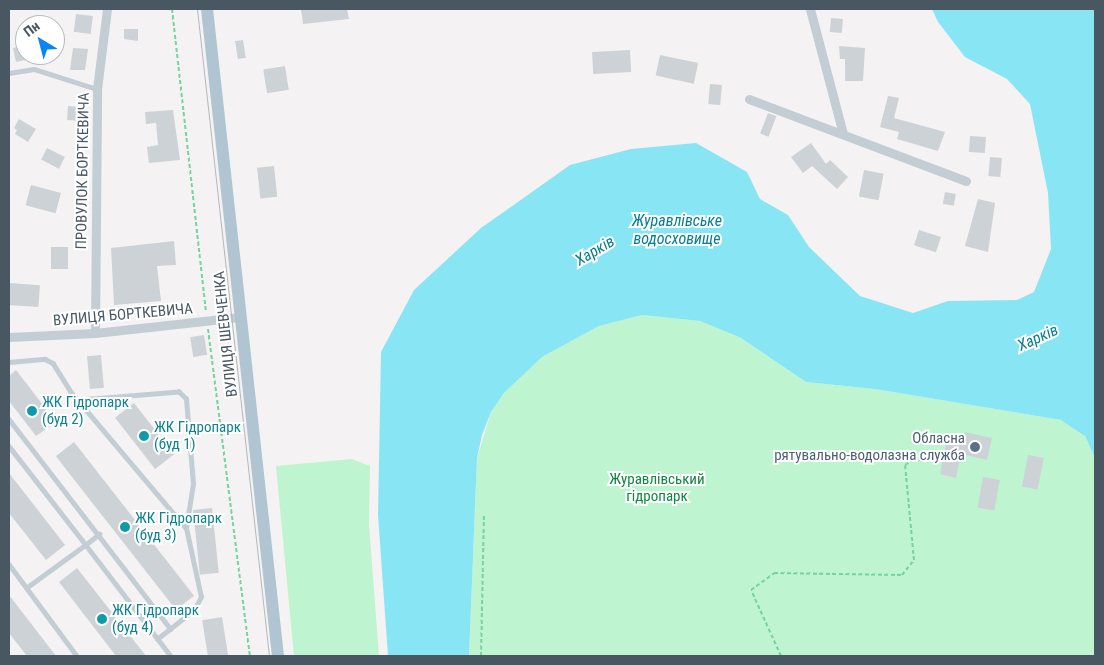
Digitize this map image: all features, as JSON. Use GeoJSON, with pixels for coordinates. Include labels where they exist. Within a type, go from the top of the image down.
{"type":"FeatureCollection","features":[{"type":"Feature","properties":{"kind":"main road","name":"ВУЛИЦЯ ШЕВЧЕНКА"},"geometry":{"type":"LineString","coordinates":[[207,9],[278,656]]}},
{"type":"Feature","properties":{"kind":"street","name":"ПРОВУЛОК БОРТКЕВИЧА"},"geometry":{"type":"LineString","coordinates":[[95,333],[97,89],[107,9]]}},
{"type":"Feature","properties":{"kind":"street"},"geometry":{"type":"LineString","coordinates":[[810,9],[843,134]]}},
{"type":"Feature","properties":{"kind":"street"},"geometry":{"type":"LineString","coordinates":[[749,99],[966,181]]}},
{"type":"Feature","properties":{"kind":"street","name":"ВУЛИЦЯ БОРТКЕВИЧА"},"geometry":{"type":"LineString","coordinates":[[9,336],[95,333],[240,317]]}},
{"type":"Feature","properties":{"kind":"lane"},"geometry":{"type":"LineString","coordinates":[[9,74],[34,69],[97,89]]}},
{"type":"Feature","properties":{"kind":"lane"},"geometry":{"type":"LineString","coordinates":[[9,362],[45,359],[53,364],[80,400],[186,528]]}},
{"type":"Feature","properties":{"kind":"lane"},"geometry":{"type":"LineString","coordinates":[[80,400],[179,392],[186,399],[193,484],[186,528],[201,597],[194,610],[157,639]]}},
{"type":"Feature","properties":{"kind":"lane"},"geometry":{"type":"LineString","coordinates":[[9,419],[100,534],[171,629]]}},
{"type":"Feature","properties":{"kind":"lane"},"geometry":{"type":"LineString","coordinates":[[9,446],[170,656]]}},
{"type":"Feature","properties":{"kind":"lane"},"geometry":{"type":"LineString","coordinates":[[27,588],[100,534]]}},
{"type":"Feature","properties":{"kind":"lane"},"geometry":{"type":"LineString","coordinates":[[9,564],[77,656]]}},
{"type":"Feature","properties":{"kind":"path"},"geometry":{"type":"LineString","coordinates":[[172,9],[207,321],[250,656]]}},
{"type":"Feature","properties":{"kind":"path"},"geometry":{"type":"LineString","coordinates":[[781,656],[751,590],[774,573],[902,575],[914,560],[905,465],[913,460],[935,460]]}},
{"type":"Feature","properties":{"kind":"path"},"geometry":{"type":"LineString","coordinates":[[481,656],[484,515]]}},
{"type":"Feature","properties":{"kind":"green space","name":"Журавлівський гідропарк"},"geometry":{"type":"Polygon","coordinates":[[[642,315],[700,321],[741,338],[806,382],[875,389],[1061,420],[1073,426],[1085,436],[1095,458],[1095,656],[469,656],[477,458],[491,412],[504,393],[542,357],[599,326],[642,315]]]}},
{"type":"Feature","properties":{"kind":"green space"},"geometry":{"type":"Polygon","coordinates":[[[352,459],[370,466],[369,525],[379,656],[294,656],[276,466],[352,459]]]}},
{"type":"Feature","properties":{"kind":"water","name":"Журавлівське водосховище"},"geometry":{"type":"Polygon","coordinates":[[[932,9],[1095,9],[1095,458],[1085,436],[1061,420],[875,389],[806,382],[741,338],[700,321],[642,315],[599,326],[542,357],[504,393],[491,412],[482,435],[477,458],[469,656],[388,656],[378,515],[381,352],[414,290],[481,228],[570,165],[631,149],[696,143],[747,172],[760,199],[788,215],[809,247],[860,296],[913,313],[948,301],[1017,300],[1034,292],[1051,249],[1048,193],[1030,104],[1007,79],[965,57],[938,22],[932,9]]]}},
{"type":"Feature","properties":{"kind":"building"},"geometry":{"type":"Polygon","coordinates":[[[301,9],[347,9],[349,19],[303,24],[301,9]]]}},
{"type":"Feature","properties":{"kind":"building"},"geometry":{"type":"Polygon","coordinates":[[[76,14],[93,16],[91,34],[74,32],[76,14]]]}},
{"type":"Feature","properties":{"kind":"building"},"geometry":{"type":"Polygon","coordinates":[[[831,18],[843,19],[842,33],[830,32],[831,18]]]}},
{"type":"Feature","properties":{"kind":"building"},"geometry":{"type":"Polygon","coordinates":[[[124,29],[138,29],[138,41],[124,39],[124,29]]]}},
{"type":"Feature","properties":{"kind":"building"},"geometry":{"type":"Polygon","coordinates":[[[243,40],[246,58],[238,59],[235,41],[243,40]]]}},
{"type":"Feature","properties":{"kind":"building"},"geometry":{"type":"Polygon","coordinates":[[[839,46],[865,48],[863,81],[845,81],[845,59],[840,59],[839,46]]]}},
{"type":"Feature","properties":{"kind":"building"},"geometry":{"type":"Polygon","coordinates":[[[73,48],[88,49],[85,70],[70,70],[73,48]]]}},
{"type":"Feature","properties":{"kind":"building"},"geometry":{"type":"Polygon","coordinates":[[[630,50],[631,72],[593,74],[592,52],[630,50]]]}},
{"type":"Feature","properties":{"kind":"building"},"geometry":{"type":"Polygon","coordinates":[[[660,55],[698,63],[694,84],[656,76],[660,55]]]}},
{"type":"Feature","properties":{"kind":"building"},"geometry":{"type":"Polygon","coordinates":[[[285,66],[289,90],[267,93],[263,69],[285,66]]]}},
{"type":"Feature","properties":{"kind":"building"},"geometry":{"type":"Polygon","coordinates":[[[710,84],[722,85],[720,105],[708,104],[710,84]]]}},
{"type":"Feature","properties":{"kind":"building"},"geometry":{"type":"Polygon","coordinates":[[[888,96],[899,98],[894,118],[945,132],[938,151],[897,139],[899,132],[880,127],[888,96]]]}},
{"type":"Feature","properties":{"kind":"building"},"geometry":{"type":"Polygon","coordinates":[[[68,106],[82,107],[81,121],[67,120],[68,106]]]}},
{"type":"Feature","properties":{"kind":"building"},"geometry":{"type":"Polygon","coordinates":[[[173,110],[180,160],[149,163],[147,147],[158,145],[156,123],[146,124],[145,112],[173,110]]]}},
{"type":"Feature","properties":{"kind":"building"},"geometry":{"type":"Polygon","coordinates":[[[768,113],[776,116],[769,137],[760,134],[768,113]]]}},
{"type":"Feature","properties":{"kind":"building"},"geometry":{"type":"Polygon","coordinates":[[[19,119],[36,129],[28,142],[15,134],[17,130],[14,128],[19,119]]]}},
{"type":"Feature","properties":{"kind":"building"},"geometry":{"type":"Polygon","coordinates":[[[970,136],[986,137],[985,153],[969,152],[970,136]]]}},
{"type":"Feature","properties":{"kind":"building"},"geometry":{"type":"Polygon","coordinates":[[[811,143],[826,164],[830,160],[848,177],[837,189],[812,166],[803,173],[791,157],[811,143]]]}},
{"type":"Feature","properties":{"kind":"building"},"geometry":{"type":"Polygon","coordinates":[[[47,148],[65,157],[59,169],[41,160],[47,148]]]}},
{"type":"Feature","properties":{"kind":"building"},"geometry":{"type":"Polygon","coordinates":[[[990,157],[1002,158],[1000,177],[988,176],[990,157]]]}},
{"type":"Feature","properties":{"kind":"building"},"geometry":{"type":"Polygon","coordinates":[[[274,166],[277,197],[260,199],[257,168],[274,166]]]}},
{"type":"Feature","properties":{"kind":"building"},"geometry":{"type":"Polygon","coordinates":[[[864,170],[884,174],[878,200],[859,197],[864,170]]]}},
{"type":"Feature","properties":{"kind":"building"},"geometry":{"type":"Polygon","coordinates":[[[31,185],[61,193],[56,213],[26,205],[31,185]]]}},
{"type":"Feature","properties":{"kind":"building"},"geometry":{"type":"Polygon","coordinates":[[[945,192],[956,194],[954,206],[943,204],[945,192]]]}},
{"type":"Feature","properties":{"kind":"building"},"geometry":{"type":"Polygon","coordinates":[[[978,199],[995,203],[988,252],[965,246],[978,199]]]}},
{"type":"Feature","properties":{"kind":"building"},"geometry":{"type":"Polygon","coordinates":[[[919,230],[941,237],[936,252],[914,245],[919,230]]]}},
{"type":"Feature","properties":{"kind":"building"},"geometry":{"type":"Polygon","coordinates":[[[174,241],[176,265],[157,266],[161,301],[114,305],[111,248],[174,241]]]}},
{"type":"Feature","properties":{"kind":"building"},"geometry":{"type":"Polygon","coordinates":[[[51,247],[68,247],[68,269],[51,269],[51,247]]]}},
{"type":"Feature","properties":{"kind":"building"},"geometry":{"type":"Polygon","coordinates":[[[9,283],[40,285],[38,307],[9,305],[9,283]]]}},
{"type":"Feature","properties":{"kind":"building"},"geometry":{"type":"Polygon","coordinates":[[[204,335],[207,355],[193,357],[190,337],[204,335]]]}},
{"type":"Feature","properties":{"kind":"building"},"geometry":{"type":"Polygon","coordinates":[[[101,355],[104,388],[90,389],[87,356],[101,355]]]}},
{"type":"Feature","properties":{"kind":"building","name":"ЖК Гідропарк (буд 2)"},"geometry":{"type":"Polygon","coordinates":[[[16,370],[56,422],[36,436],[9,401],[9,376],[16,370]]]}},
{"type":"Feature","properties":{"kind":"building","name":"ЖК Гідропарк (буд 1)"},"geometry":{"type":"Polygon","coordinates":[[[134,403],[174,454],[155,469],[115,418],[134,403]]]}},
{"type":"Feature","properties":{"kind":"building"},"geometry":{"type":"Polygon","coordinates":[[[965,432],[992,438],[987,460],[961,454],[956,478],[940,474],[948,435],[964,438],[965,432]]]}},
{"type":"Feature","properties":{"kind":"building","name":"ЖК Гідропарк (буд 3)"},"geometry":{"type":"Polygon","coordinates":[[[74,442],[194,596],[176,610],[56,456],[74,442]]]}},
{"type":"Feature","properties":{"kind":"building"},"geometry":{"type":"Polygon","coordinates":[[[1028,455],[1044,458],[1038,489],[1022,486],[1028,455]]]}},
{"type":"Feature","properties":{"kind":"building"},"geometry":{"type":"Polygon","coordinates":[[[9,473],[65,545],[46,560],[9,513],[9,473]]]}},
{"type":"Feature","properties":{"kind":"building"},"geometry":{"type":"Polygon","coordinates":[[[983,477],[1000,480],[994,510],[978,508],[983,477]]]}},
{"type":"Feature","properties":{"kind":"building"},"geometry":{"type":"Polygon","coordinates":[[[212,508],[219,573],[200,575],[193,510],[212,508]]]}},
{"type":"Feature","properties":{"kind":"building","name":"ЖК Гідропарк (буд 4)"},"geometry":{"type":"Polygon","coordinates":[[[77,568],[146,656],[116,656],[59,582],[77,568]]]}},
{"type":"Feature","properties":{"kind":"building"},"geometry":{"type":"Polygon","coordinates":[[[9,595],[56,656],[27,656],[9,633],[9,595]]]}},
{"type":"Feature","properties":{"kind":"building"},"geometry":{"type":"Polygon","coordinates":[[[222,617],[228,656],[208,656],[202,620],[222,617]]]}},
{"type":"Feature","properties":{"kind":"tram line"},"geometry":{"type":"LineString","coordinates":[[197,9],[269,656]]}},
{"type":"Feature","properties":{"kind":"place","name":"ЖК Гідропарк (буд 2)"},"geometry":{"type":"Point","coordinates":[32,411]}},
{"type":"Feature","properties":{"kind":"place","name":"ЖК Гідропарк (буд 1)"},"geometry":{"type":"Point","coordinates":[144,436]}},
{"type":"Feature","properties":{"kind":"place","name":"Обласна рятувально-водолазна служба"},"geometry":{"type":"Point","coordinates":[975,447]}},
{"type":"Feature","properties":{"kind":"place","name":"ЖК Гідропарк (буд 3)"},"geometry":{"type":"Point","coordinates":[125,527]}},
{"type":"Feature","properties":{"kind":"place","name":"ЖК Гідропарк (буд 4)"},"geometry":{"type":"Point","coordinates":[102,619]}},
{"type":"Feature","properties":{"kind":"water label","name":"Харків"},"geometry":{"type":"Point","coordinates":[595,251]}},
{"type":"Feature","properties":{"kind":"water label","name":"Харків"},"geometry":{"type":"Point","coordinates":[1038,338]}}]}
